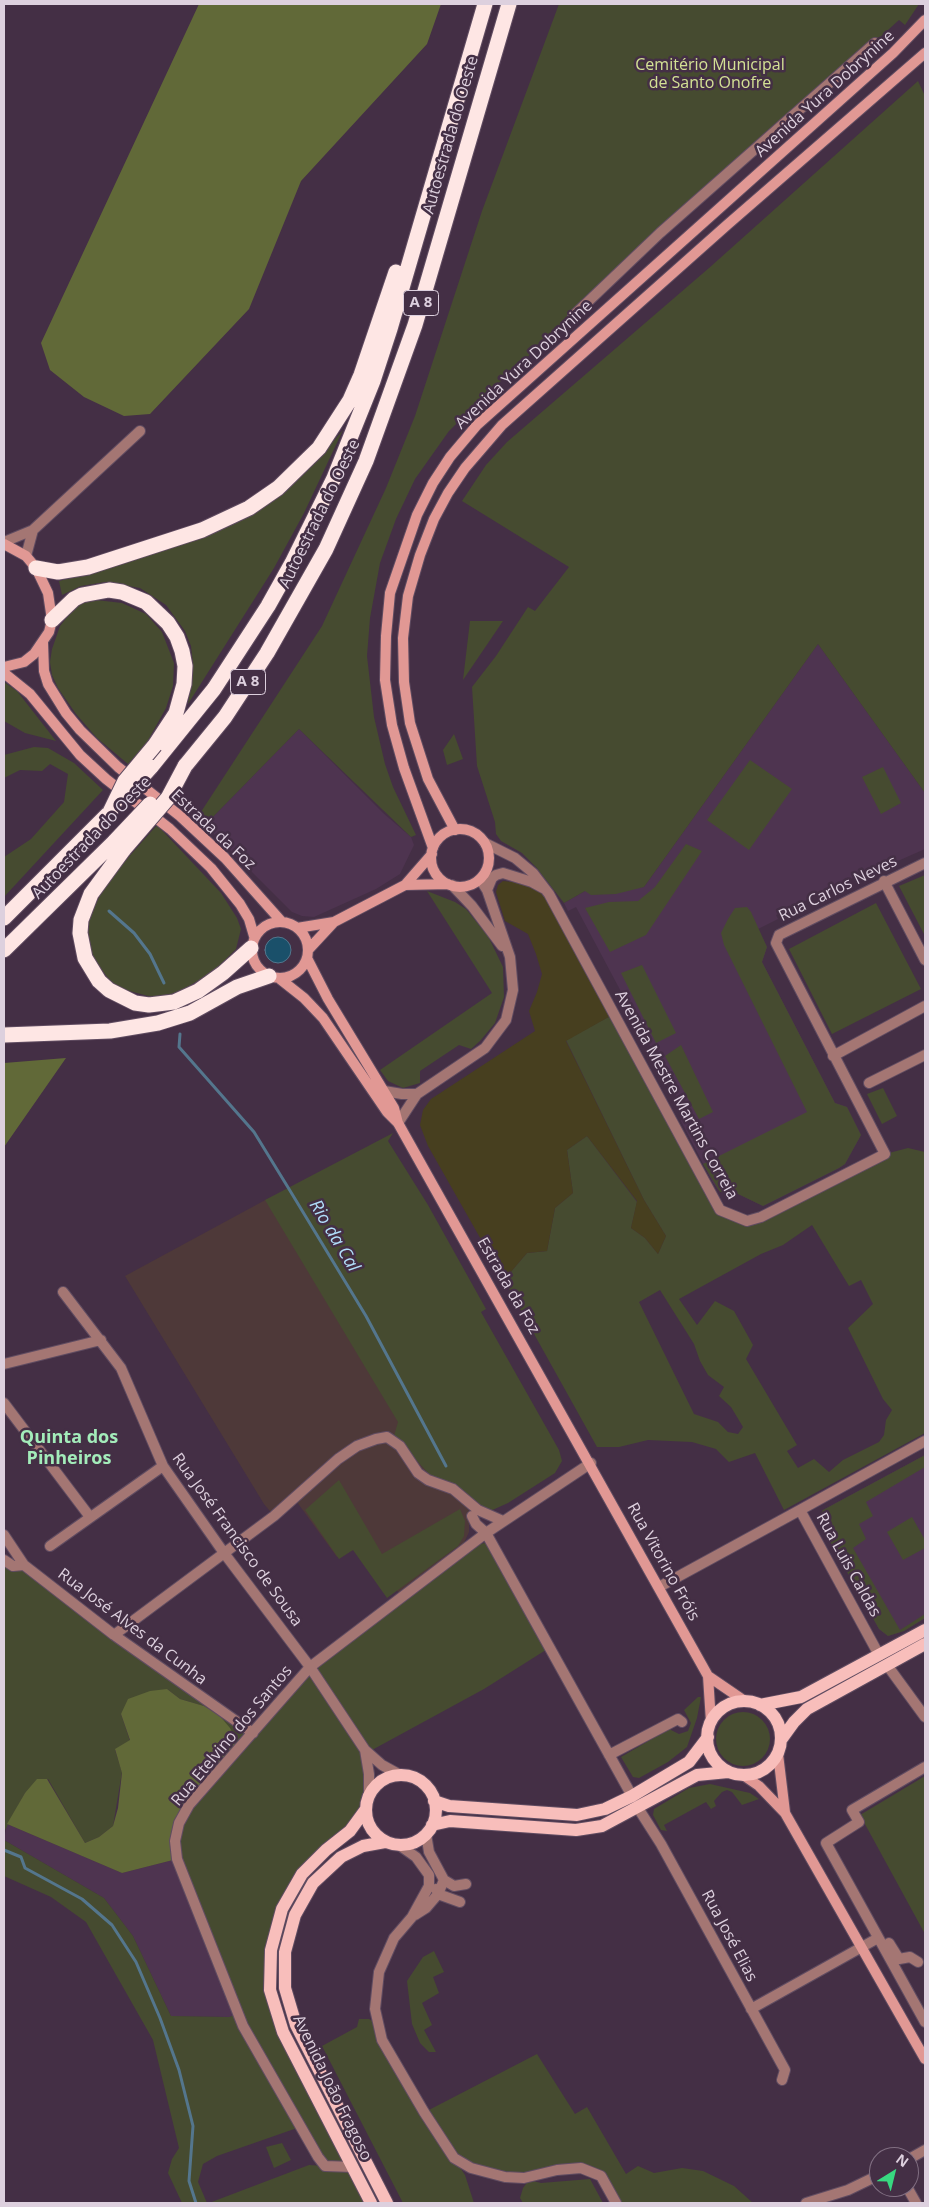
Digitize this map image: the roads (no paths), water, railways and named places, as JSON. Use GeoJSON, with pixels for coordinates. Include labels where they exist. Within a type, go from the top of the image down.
{"type":"FeatureCollection","features":[{"type":"Feature","properties":{"kind":"highway","name":"Autoestrada do Oeste"},"geometry":{"type":"LineString","coordinates":[[4,918],[88,836],[151,767],[214,689],[268,606],[313,522],[352,437],[373,381],[485,4]]}},
{"type":"Feature","properties":{"kind":"highway","name":"Autoestrada do Oeste"},"geometry":{"type":"LineString","coordinates":[[4,950],[120,845],[225,717],[280,630],[326,549],[366,461],[415,324],[509,4]]}},
{"type":"Feature","properties":{"kind":"highway"},"geometry":{"type":"LineString","coordinates":[[36,568],[58,572],[88,567],[202,530],[249,508],[294,475],[330,434],[350,400],[361,375],[402,254],[421,221]]}},
{"type":"Feature","properties":{"kind":"highway"},"geometry":{"type":"LineString","coordinates":[[52,620],[68,604],[82,594],[109,590],[122,592],[146,602],[168,623],[177,637],[182,651],[185,666],[184,684],[176,713],[155,745],[125,781],[110,812]]}},
{"type":"Feature","properties":{"kind":"highway"},"geometry":{"type":"LineString","coordinates":[[120,845],[85,906],[81,927],[85,958],[94,975],[109,990],[135,1003],[149,1005],[174,1002],[198,990],[216,977],[253,942]]}},
{"type":"Feature","properties":{"kind":"highway"},"geometry":{"type":"LineString","coordinates":[[4,1034],[110,1031],[158,1023],[190,1013],[237,987],[274,978]]}},
{"type":"Feature","properties":{"kind":"main road","name":"Avenida Yura Dobrynine"},"geometry":{"type":"LineString","coordinates":[[432,851],[404,768],[392,725],[385,680],[386,636],[390,593],[416,515],[433,483],[450,457],[477,424],[893,53],[925,20]]}},
{"type":"Feature","properties":{"kind":"main road","name":"Avenida Yura Dobrynine"},"geometry":{"type":"LineString","coordinates":[[455,830],[428,779],[410,723],[404,682],[404,647],[408,596],[420,555],[434,519],[448,493],[464,468],[502,425],[727,225],[925,53]]}},
{"type":"Feature","properties":{"kind":"main road"},"geometry":{"type":"LineString","coordinates":[[4,543],[26,556],[36,568],[48,593],[52,620],[43,643],[24,662],[4,668]]}},
{"type":"Feature","properties":{"kind":"main road","name":"Estrada da Foz"},"geometry":{"type":"LineString","coordinates":[[43,643],[44,671],[48,684],[66,713],[80,730],[118,767],[180,816],[212,846],[282,922]]}},
{"type":"Feature","properties":{"kind":"main road","name":"Estrada da Foz"},"geometry":{"type":"LineString","coordinates":[[4,673],[30,694],[80,755],[106,779],[170,830],[211,868],[240,904],[249,919],[253,942]]}},
{"type":"Feature","properties":{"kind":"main road"},"geometry":{"type":"LineString","coordinates":[[334,922],[308,954],[297,973],[274,978],[256,965],[253,942],[266,925],[282,922],[297,928],[334,922],[405,886],[442,836],[455,830],[474,832],[485,843],[489,862],[480,879],[467,886],[405,886]]}},
{"type":"Feature","properties":{"kind":"main road"},"geometry":{"type":"LineString","coordinates":[[432,851],[435,872],[450,885]]}},
{"type":"Feature","properties":{"kind":"main road"},"geometry":{"type":"LineString","coordinates":[[297,928],[307,942],[308,954]]}},
{"type":"Feature","properties":{"kind":"main road","name":"Estrada da Foz"},"geometry":{"type":"LineString","coordinates":[[308,954],[328,999],[394,1108],[398,1123],[591,1463]]}},
{"type":"Feature","properties":{"kind":"main road","name":"Estrada da Foz"},"geometry":{"type":"LineString","coordinates":[[274,978],[304,998],[323,1018],[387,1112],[398,1123]]}},
{"type":"Feature","properties":{"kind":"main road","name":"Rua Vitorino Fróis"},"geometry":{"type":"LineString","coordinates":[[591,1463],[708,1676],[711,1722]]}},
{"type":"Feature","properties":{"kind":"main road"},"geometry":{"type":"LineString","coordinates":[[728,1772],[713,1757],[708,1737],[711,1722],[726,1706],[746,1702],[760,1705],[801,1697],[925,1630]]}},
{"type":"Feature","properties":{"kind":"main road"},"geometry":{"type":"LineString","coordinates":[[781,1740],[807,1709],[925,1644]]}},
{"type":"Feature","properties":{"kind":"main road","name":"Rua Vitorino Fróis"},"geometry":{"type":"LineString","coordinates":[[708,1676],[746,1702]]}},
{"type":"Feature","properties":{"kind":"main road"},"geometry":{"type":"LineString","coordinates":[[760,1705],[776,1720],[781,1740],[778,1754],[785,1814]]}},
{"type":"Feature","properties":{"kind":"main road"},"geometry":{"type":"LineString","coordinates":[[434,1801],[449,1806],[577,1815],[605,1809],[632,1796],[689,1762],[708,1737]]}},
{"type":"Feature","properties":{"kind":"main road"},"geometry":{"type":"LineString","coordinates":[[743,1775],[763,1770],[778,1754]]}},
{"type":"Feature","properties":{"kind":"main road"},"geometry":{"type":"LineString","coordinates":[[429,1830],[436,1812],[434,1801],[422,1782],[402,1776],[383,1780],[369,1795],[366,1808],[371,1828],[385,1842],[399,1845],[418,1840],[429,1830],[450,1822],[576,1830],[602,1826],[698,1775],[728,1772],[743,1775],[760,1786],[785,1814],[925,2059]]}},
{"type":"Feature","properties":{"kind":"main road","name":"Avenida João Fragoso"},"geometry":{"type":"LineString","coordinates":[[366,1808],[350,1831],[326,1850],[302,1874],[282,1909],[271,1950],[270,1990],[283,2032],[371,2203]]}},
{"type":"Feature","properties":{"kind":"main road","name":"Avenida João Fragoso"},"geometry":{"type":"LineString","coordinates":[[385,1842],[363,1846],[341,1857],[314,1883],[295,1915],[285,1952],[285,1988],[296,2025],[387,2203]]}},
{"type":"Feature","properties":{"kind":"main road"},"geometry":{"type":"LineString","coordinates":[[912,2038],[925,2067]]}},
{"type":"Feature","properties":{"kind":"street"},"geometry":{"type":"LineString","coordinates":[[573,316],[660,233],[875,43]]}},
{"type":"Feature","properties":{"kind":"street"},"geometry":{"type":"LineString","coordinates":[[4,543],[33,530],[140,431]]}},
{"type":"Feature","properties":{"kind":"street"},"geometry":{"type":"LineString","coordinates":[[26,556],[33,530]]}},
{"type":"Feature","properties":{"kind":"street","name":"Avenida Mestre Martins Correia"},"geometry":{"type":"LineString","coordinates":[[485,843],[516,858],[533,873],[549,894],[720,1210],[747,1222],[761,1218],[886,1154],[833,1056]]}},
{"type":"Feature","properties":{"kind":"street","name":"Rua Carlos Neves"},"geometry":{"type":"LineString","coordinates":[[833,1056],[776,942],[778,935],[925,863]]}},
{"type":"Feature","properties":{"kind":"street","name":"Avenida Mestre Martins Correia"},"geometry":{"type":"LineString","coordinates":[[487,890],[492,878],[496,874],[503,873],[532,882],[549,894]]}},
{"type":"Feature","properties":{"kind":"street"},"geometry":{"type":"LineString","coordinates":[[398,1123],[417,1094],[485,1048],[506,1020],[513,990],[510,957],[487,890],[480,879]]}},
{"type":"Feature","properties":{"kind":"street"},"geometry":{"type":"LineString","coordinates":[[884,882],[925,960]]}},
{"type":"Feature","properties":{"kind":"street"},"geometry":{"type":"LineString","coordinates":[[450,885],[474,908],[510,957]]}},
{"type":"Feature","properties":{"kind":"street"},"geometry":{"type":"LineString","coordinates":[[833,1056],[925,1006]]}},
{"type":"Feature","properties":{"kind":"street"},"geometry":{"type":"LineString","coordinates":[[869,1083],[925,1055]]}},
{"type":"Feature","properties":{"kind":"street"},"geometry":{"type":"LineString","coordinates":[[384,1091],[417,1094]]}},
{"type":"Feature","properties":{"kind":"street","name":"Rua José Francisco de Sousa"},"geometry":{"type":"LineString","coordinates":[[63,1292],[121,1368],[162,1466],[310,1667],[365,1750],[382,1765],[402,1776]]}},
{"type":"Feature","properties":{"kind":"street"},"geometry":{"type":"LineString","coordinates":[[4,1364],[101,1340]]}},
{"type":"Feature","properties":{"kind":"street"},"geometry":{"type":"LineString","coordinates":[[4,1403],[90,1517]]}},
{"type":"Feature","properties":{"kind":"street"},"geometry":{"type":"LineString","coordinates":[[114,1635],[274,1516],[344,1455],[357,1446],[387,1437],[400,1446],[418,1473],[428,1480],[453,1489],[468,1502],[475,1513],[476,1524],[488,1538],[632,1796]]}},
{"type":"Feature","properties":{"kind":"street","name":"Rua Luis Caldas"},"geometry":{"type":"LineString","coordinates":[[878,1655],[800,1510],[925,1441]]}},
{"type":"Feature","properties":{"kind":"street"},"geometry":{"type":"LineString","coordinates":[[475,1513],[503,1521],[591,1463]]}},
{"type":"Feature","properties":{"kind":"street"},"geometry":{"type":"LineString","coordinates":[[50,1546],[162,1466]]}},
{"type":"Feature","properties":{"kind":"street"},"geometry":{"type":"LineString","coordinates":[[659,1587],[800,1510]]}},
{"type":"Feature","properties":{"kind":"street"},"geometry":{"type":"LineString","coordinates":[[465,1550],[471,1538],[475,1513]]}},
{"type":"Feature","properties":{"kind":"street","name":"Rua Etelvino dos Santos"},"geometry":{"type":"LineString","coordinates":[[353,2167],[325,2166],[313,2150],[243,2026],[177,1859],[175,1841],[179,1823],[189,1805],[310,1667],[465,1550],[488,1538],[503,1521]]}},
{"type":"Feature","properties":{"kind":"street","name":"Rua José Alves da Cunha"},"geometry":{"type":"LineString","coordinates":[[4,1535],[24,1565],[114,1635],[253,1733]]}},
{"type":"Feature","properties":{"kind":"street"},"geometry":{"type":"LineString","coordinates":[[4,1560],[13,1566],[24,1565]]}},
{"type":"Feature","properties":{"kind":"street"},"geometry":{"type":"LineString","coordinates":[[887,1665],[925,1717]]}},
{"type":"Feature","properties":{"kind":"street"},"geometry":{"type":"LineString","coordinates":[[609,1756],[678,1719],[682,1722]]}},
{"type":"Feature","properties":{"kind":"street","name":"Rua José Francisco de Sousa"},"geometry":{"type":"LineString","coordinates":[[365,1750],[369,1774],[369,1795]]}},
{"type":"Feature","properties":{"kind":"street"},"geometry":{"type":"LineString","coordinates":[[925,1767],[852,1810],[859,1822],[826,1843],[925,2022]]}},
{"type":"Feature","properties":{"kind":"street","name":"Rua José Elias"},"geometry":{"type":"LineString","coordinates":[[638,1808],[662,1844],[785,2070],[782,2080]]}},
{"type":"Feature","properties":{"kind":"street"},"geometry":{"type":"LineString","coordinates":[[429,1830],[428,1852],[444,1880],[454,1886],[466,1884]]}},
{"type":"Feature","properties":{"kind":"street"},"geometry":{"type":"LineString","coordinates":[[399,1845],[416,1857],[429,1875],[438,1894],[460,1902]]}},
{"type":"Feature","properties":{"kind":"street"},"geometry":{"type":"LineString","coordinates":[[836,1848],[896,1956],[899,1959],[910,1957],[918,1962]]}},
{"type":"Feature","properties":{"kind":"street"},"geometry":{"type":"LineString","coordinates":[[429,1875],[429,1886],[412,1917],[394,1938],[379,1972],[375,2009],[382,2040],[424,2112],[454,2158],[471,2168],[504,2177],[524,2178],[556,2170],[581,2168],[601,2176],[616,2203]]}},
{"type":"Feature","properties":{"kind":"street"},"geometry":{"type":"LineString","coordinates":[[412,1917],[426,1908],[438,1894],[444,1880]]}},
{"type":"Feature","properties":{"kind":"street"},"geometry":{"type":"LineString","coordinates":[[751,2008],[878,1938]]}},
{"type":"Feature","properties":{"kind":"street"},"geometry":{"type":"LineString","coordinates":[[914,1988],[925,2009]]}},
{"type":"Feature","properties":{"kind":"street"},"geometry":{"type":"LineString","coordinates":[[806,2203],[848,2190],[869,2180]]}},
{"type":"Feature","properties":{"kind":"water"},"geometry":{"type":"Polygon","coordinates":[[[278,937],[287,941],[291,950],[287,959],[278,963],[269,959],[265,950],[269,941],[278,937]]]}},
{"type":"Feature","properties":{"kind":"waterway"},"geometry":{"type":"LineString","coordinates":[[109,911],[134,933],[150,954],[164,983]]}},
{"type":"Feature","properties":{"kind":"waterway","name":"Rio da Cal"},"geometry":{"type":"LineString","coordinates":[[180,1034],[179,1047],[254,1132],[366,1316],[446,1466]]}},
{"type":"Feature","properties":{"kind":"waterway"},"geometry":{"type":"LineString","coordinates":[[4,1850],[21,1857],[25,1868],[82,1899],[112,1925],[136,1962],[160,2018],[179,2070],[193,2126],[189,2181],[196,2203]]}},
{"type":"Feature","properties":{"kind":"district","name":"Quinta dos Pinheiros"},"geometry":{"type":"Point","coordinates":[69,1448]}},
{"type":"Feature","properties":{"kind":"park label","name":"Cemitério Municipal de Santo Onofre"},"geometry":{"type":"Point","coordinates":[710,74]}}]}
